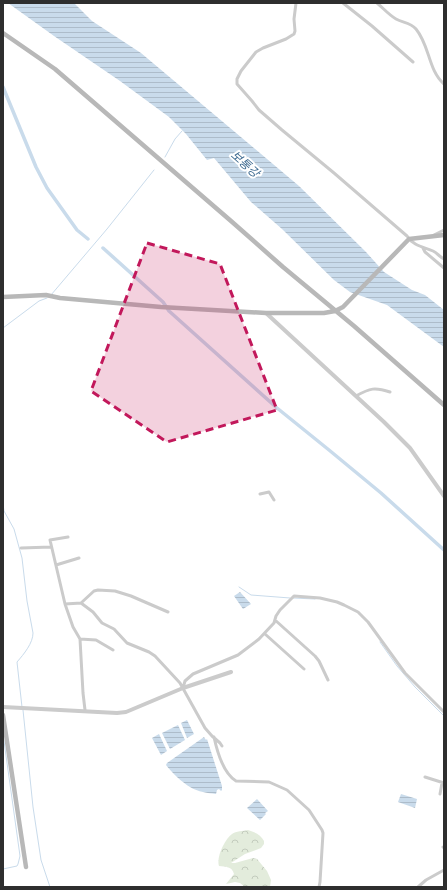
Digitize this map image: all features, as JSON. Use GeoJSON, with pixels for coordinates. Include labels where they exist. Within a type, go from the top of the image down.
{"type":"FeatureCollection","features":[{"type":"Feature","properties":{"kind":"main road"},"geometry":{"type":"LineString","coordinates":[[3,33],[55,69],[444,405]]}},
{"type":"Feature","properties":{"kind":"main road"},"geometry":{"type":"LineString","coordinates":[[3,297],[46,295],[161,307],[266,313],[324,313],[335,311],[343,307],[409,239],[444,235]]}},
{"type":"Feature","properties":{"kind":"main road"},"geometry":{"type":"LineString","coordinates":[[3,715],[26,867]]}},
{"type":"Feature","properties":{"kind":"street"},"geometry":{"type":"LineString","coordinates":[[296,3],[294,34],[286,40],[256,52],[239,74],[237,84],[259,110],[409,239],[444,259]]}},
{"type":"Feature","properties":{"kind":"street"},"geometry":{"type":"LineString","coordinates":[[343,3],[413,62]]}},
{"type":"Feature","properties":{"kind":"street"},"geometry":{"type":"LineString","coordinates":[[377,3],[395,19],[409,23],[416,29],[425,44],[436,74],[444,84]]}},
{"type":"Feature","properties":{"kind":"street"},"geometry":{"type":"LineString","coordinates":[[432,236],[444,230]]}},
{"type":"Feature","properties":{"kind":"street"},"geometry":{"type":"LineString","coordinates":[[423,248],[425,252],[444,268]]}},
{"type":"Feature","properties":{"kind":"street"},"geometry":{"type":"LineString","coordinates":[[266,313],[410,448],[444,496]]}},
{"type":"Feature","properties":{"kind":"street"},"geometry":{"type":"LineString","coordinates":[[356,396],[374,388],[390,392]]}},
{"type":"Feature","properties":{"kind":"street"},"geometry":{"type":"LineString","coordinates":[[260,494],[269,492],[274,500]]}},
{"type":"Feature","properties":{"kind":"street"},"geometry":{"type":"LineString","coordinates":[[68,537],[50,540],[65,604],[73,627],[80,638],[85,710]]}},
{"type":"Feature","properties":{"kind":"street"},"geometry":{"type":"LineString","coordinates":[[21,548],[51,546]]}},
{"type":"Feature","properties":{"kind":"street"},"geometry":{"type":"LineString","coordinates":[[56,565],[79,558]]}},
{"type":"Feature","properties":{"kind":"street"},"geometry":{"type":"LineString","coordinates":[[81,603],[94,590],[115,591],[131,596],[168,612]]}},
{"type":"Feature","properties":{"kind":"street"},"geometry":{"type":"LineString","coordinates":[[183,688],[185,681],[193,674],[238,655],[254,643],[264,634],[275,620],[280,610],[294,596],[320,598],[337,602],[351,608],[366,619],[405,673],[444,712]]}},
{"type":"Feature","properties":{"kind":"street"},"geometry":{"type":"LineString","coordinates":[[65,604],[81,603],[93,612],[102,623],[114,629],[127,643],[155,656],[180,683],[187,693],[205,728],[222,746]]}},
{"type":"Feature","properties":{"kind":"street"},"geometry":{"type":"LineString","coordinates":[[275,620],[315,656],[328,680]]}},
{"type":"Feature","properties":{"kind":"street"},"geometry":{"type":"LineString","coordinates":[[264,634],[304,669]]}},
{"type":"Feature","properties":{"kind":"street"},"geometry":{"type":"LineString","coordinates":[[80,638],[96,640],[113,650]]}},
{"type":"Feature","properties":{"kind":"street"},"geometry":{"type":"LineString","coordinates":[[3,707],[85,710],[117,713],[126,712],[183,688],[231,672]]}},
{"type":"Feature","properties":{"kind":"street"},"geometry":{"type":"LineString","coordinates":[[214,737],[222,762],[228,774],[232,778],[236,781],[269,782],[287,790],[293,794],[312,814],[323,833],[319,887]]}},
{"type":"Feature","properties":{"kind":"street"},"geometry":{"type":"LineString","coordinates":[[425,777],[443,783],[440,794]]}},
{"type":"Feature","properties":{"kind":"street"},"geometry":{"type":"LineString","coordinates":[[418,887],[426,880],[444,870]]}},
{"type":"Feature","properties":{"kind":"highlighted area"},"geometry":{"type":"Polygon","coordinates":[[[147,243],[220,264],[277,410],[167,442],[91,391],[147,243]]]}},
{"type":"Feature","properties":{"kind":"green space"},"geometry":{"type":"Polygon","coordinates":[[[248,830],[259,835],[263,839],[264,844],[261,848],[245,854],[231,863],[253,858],[257,859],[267,871],[271,880],[270,887],[245,887],[240,883],[235,882],[226,884],[234,874],[233,871],[228,867],[219,866],[218,862],[220,853],[229,836],[235,832],[248,830]]]}},
{"type":"Feature","properties":{"kind":"water","name":"보통강"},"geometry":{"type":"Polygon","coordinates":[[[8,3],[74,3],[92,21],[141,53],[299,186],[366,252],[384,272],[412,290],[425,295],[444,310],[444,347],[387,305],[350,292],[334,280],[282,229],[251,202],[214,158],[207,160],[186,134],[169,117],[8,3]]]}},
{"type":"Feature","properties":{"kind":"water"},"geometry":{"type":"Polygon","coordinates":[[[240,592],[251,604],[243,609],[234,596],[240,592]]]}},
{"type":"Feature","properties":{"kind":"water"},"geometry":{"type":"Polygon","coordinates":[[[187,720],[194,734],[187,738],[181,723],[187,720]]]}},
{"type":"Feature","properties":{"kind":"water"},"geometry":{"type":"Polygon","coordinates":[[[178,725],[185,740],[170,749],[162,733],[178,725]]]}},
{"type":"Feature","properties":{"kind":"water"},"geometry":{"type":"Polygon","coordinates":[[[159,734],[167,751],[161,755],[152,738],[159,734]]]}},
{"type":"Feature","properties":{"kind":"water"},"geometry":{"type":"Polygon","coordinates":[[[204,737],[206,740],[207,739],[222,786],[222,790],[217,790],[216,794],[193,789],[177,777],[166,765],[204,737]]]}},
{"type":"Feature","properties":{"kind":"water"},"geometry":{"type":"Polygon","coordinates":[[[401,794],[417,799],[415,808],[398,802],[401,794]]]}},
{"type":"Feature","properties":{"kind":"water"},"geometry":{"type":"Polygon","coordinates":[[[257,799],[268,811],[260,820],[247,808],[257,799]]]}},
{"type":"Feature","properties":{"kind":"waterway"},"geometry":{"type":"LineString","coordinates":[[3,87],[36,167],[47,188],[77,230],[88,239]]}},
{"type":"Feature","properties":{"kind":"waterway"},"geometry":{"type":"LineString","coordinates":[[165,157],[175,139],[182,131]]}},
{"type":"Feature","properties":{"kind":"waterway"},"geometry":{"type":"LineString","coordinates":[[51,295],[107,229],[154,170]]}},
{"type":"Feature","properties":{"kind":"waterway"},"geometry":{"type":"LineString","coordinates":[[103,248],[163,302],[169,311],[277,408],[381,493],[444,550]]}},
{"type":"Feature","properties":{"kind":"waterway"},"geometry":{"type":"LineString","coordinates":[[3,328],[39,301],[47,298]]}},
{"type":"Feature","properties":{"kind":"waterway"},"geometry":{"type":"LineString","coordinates":[[3,504],[4,511],[14,529],[22,558],[27,601],[33,633],[30,644],[17,662],[22,707]]}},
{"type":"Feature","properties":{"kind":"waterway"},"geometry":{"type":"LineString","coordinates":[[239,587],[251,595],[290,598]]}},
{"type":"Feature","properties":{"kind":"waterway"},"geometry":{"type":"LineString","coordinates":[[293,598],[315,599]]}},
{"type":"Feature","properties":{"kind":"waterway"},"geometry":{"type":"LineString","coordinates":[[380,642],[397,666],[415,687],[444,716]]}},
{"type":"Feature","properties":{"kind":"waterway"},"geometry":{"type":"LineString","coordinates":[[23,710],[33,807],[41,860],[50,887]]}},
{"type":"Feature","properties":{"kind":"waterway"},"geometry":{"type":"LineString","coordinates":[[3,734],[20,856],[17,866],[3,869]]}}]}
